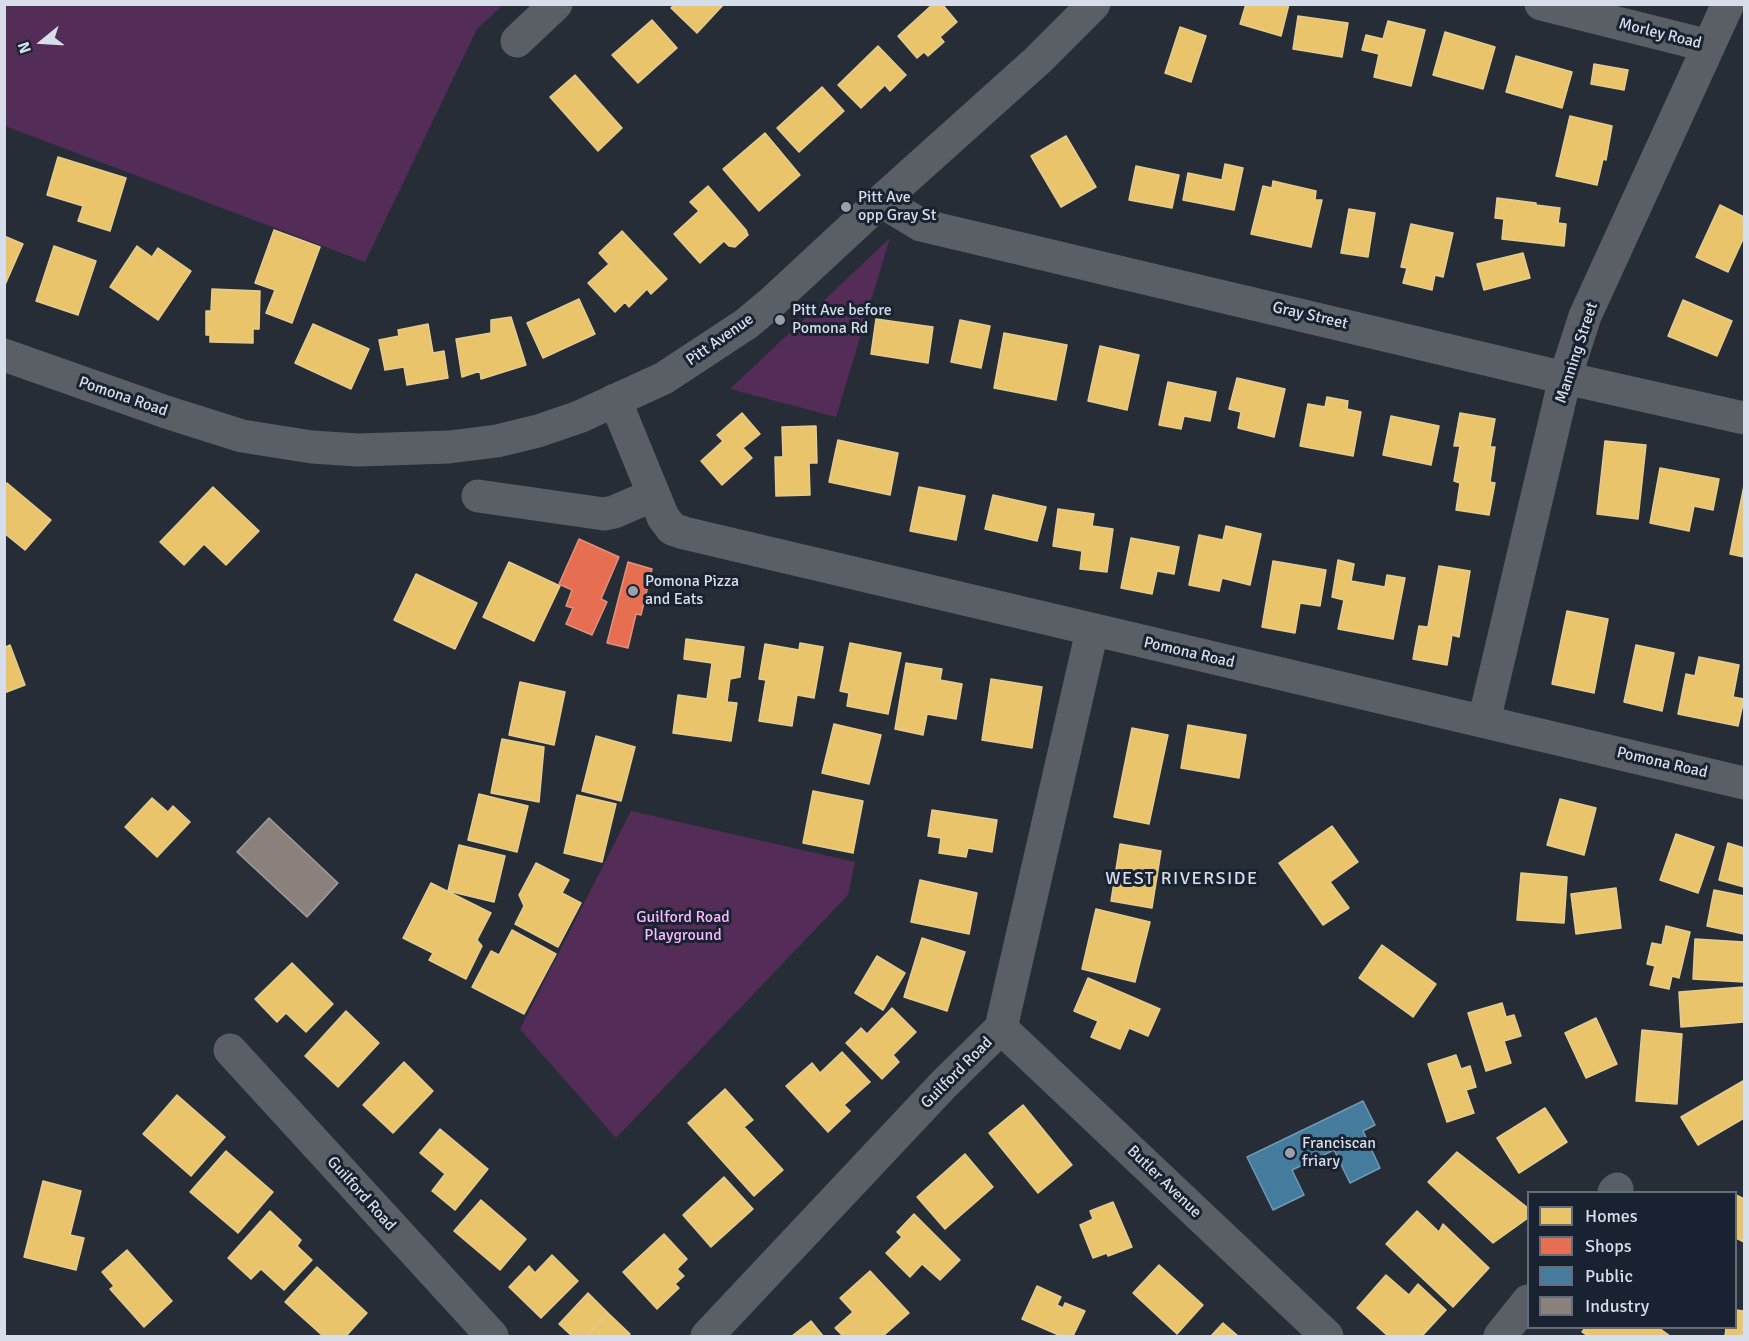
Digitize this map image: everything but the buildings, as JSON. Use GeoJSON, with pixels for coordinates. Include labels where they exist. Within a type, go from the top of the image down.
{"type":"FeatureCollection","features":[{"type":"Feature","properties":{"kind":"street"},"geometry":{"type":"LineString","coordinates":[[517,41],[556,4]]}},
{"type":"Feature","properties":{"kind":"street","name":"Pitt Avenue"},"geometry":{"type":"LineString","coordinates":[[242,436],[312,447],[358,450],[449,447],[497,441],[538,431],[579,417],[664,378],[746,324],[770,304],[1038,60],[1094,4]]}},
{"type":"Feature","properties":{"kind":"street","name":"Morley Road"},"geometry":{"type":"LineString","coordinates":[[1541,4],[1709,46]]}},
{"type":"Feature","properties":{"kind":"street","name":"Manning Street"},"geometry":{"type":"LineString","coordinates":[[1484,721],[1565,378],[1585,316],[1728,4]]}},
{"type":"Feature","properties":{"kind":"street","name":"Gray Street"},"geometry":{"type":"LineString","coordinates":[[881,201],[921,225],[1565,378],[1744,418]]}},
{"type":"Feature","properties":{"kind":"street","name":"Pomona Road"},"geometry":{"type":"LineString","coordinates":[[4,355],[242,436]]}},
{"type":"Feature","properties":{"kind":"street","name":"Pomona Road"},"geometry":{"type":"LineString","coordinates":[[615,400],[663,517],[672,529],[684,534],[1744,783]]}},
{"type":"Feature","properties":{"kind":"street"},"geometry":{"type":"LineString","coordinates":[[478,496],[604,514],[653,495]]}},
{"type":"Feature","properties":{"kind":"street","name":"Guilford Road"},"geometry":{"type":"LineString","coordinates":[[707,1336],[944,1084],[1002,1028],[1092,631]]}},
{"type":"Feature","properties":{"kind":"street","name":"Butler Avenue"},"geometry":{"type":"LineString","coordinates":[[1002,1028],[1327,1336]]}},
{"type":"Feature","properties":{"kind":"street","name":"Guilford Road"},"geometry":{"type":"LineString","coordinates":[[230,1050],[492,1336]]}},
{"type":"Feature","properties":{"kind":"street"},"geometry":{"type":"LineString","coordinates":[[1500,1336],[1527,1302]]}},
{"type":"Feature","properties":{"kind":"green space"},"geometry":{"type":"Polygon","coordinates":[[[4,5],[503,5],[477,29],[365,262],[5,126],[4,5]]]}},
{"type":"Feature","properties":{"kind":"green space"},"geometry":{"type":"Polygon","coordinates":[[[890,238],[836,417],[730,389],[890,238]]]}},
{"type":"Feature","properties":{"kind":"green space","name":"Guilford Road Playground"},"geometry":{"type":"Polygon","coordinates":[[[631,811],[855,862],[848,895],[616,1138],[520,1029],[631,811]]]}},
{"type":"Feature","properties":{"kind":"place","name":"Pitt Ave opp Gray St"},"geometry":{"type":"Point","coordinates":[846,207]}},
{"type":"Feature","properties":{"kind":"place","name":"Pitt Ave before Pomona Rd"},"geometry":{"type":"Point","coordinates":[780,320]}},
{"type":"Feature","properties":{"kind":"place","name":"Pomona Pizza and Eats"},"geometry":{"type":"Point","coordinates":[633,591]}},
{"type":"Feature","properties":{"kind":"place","name":"Franciscan friary"},"geometry":{"type":"Point","coordinates":[1290,1153]}},
{"type":"Feature","properties":{"kind":"district","name":"WEST RIVERSIDE"},"geometry":{"type":"Point","coordinates":[1182,879]}}]}
